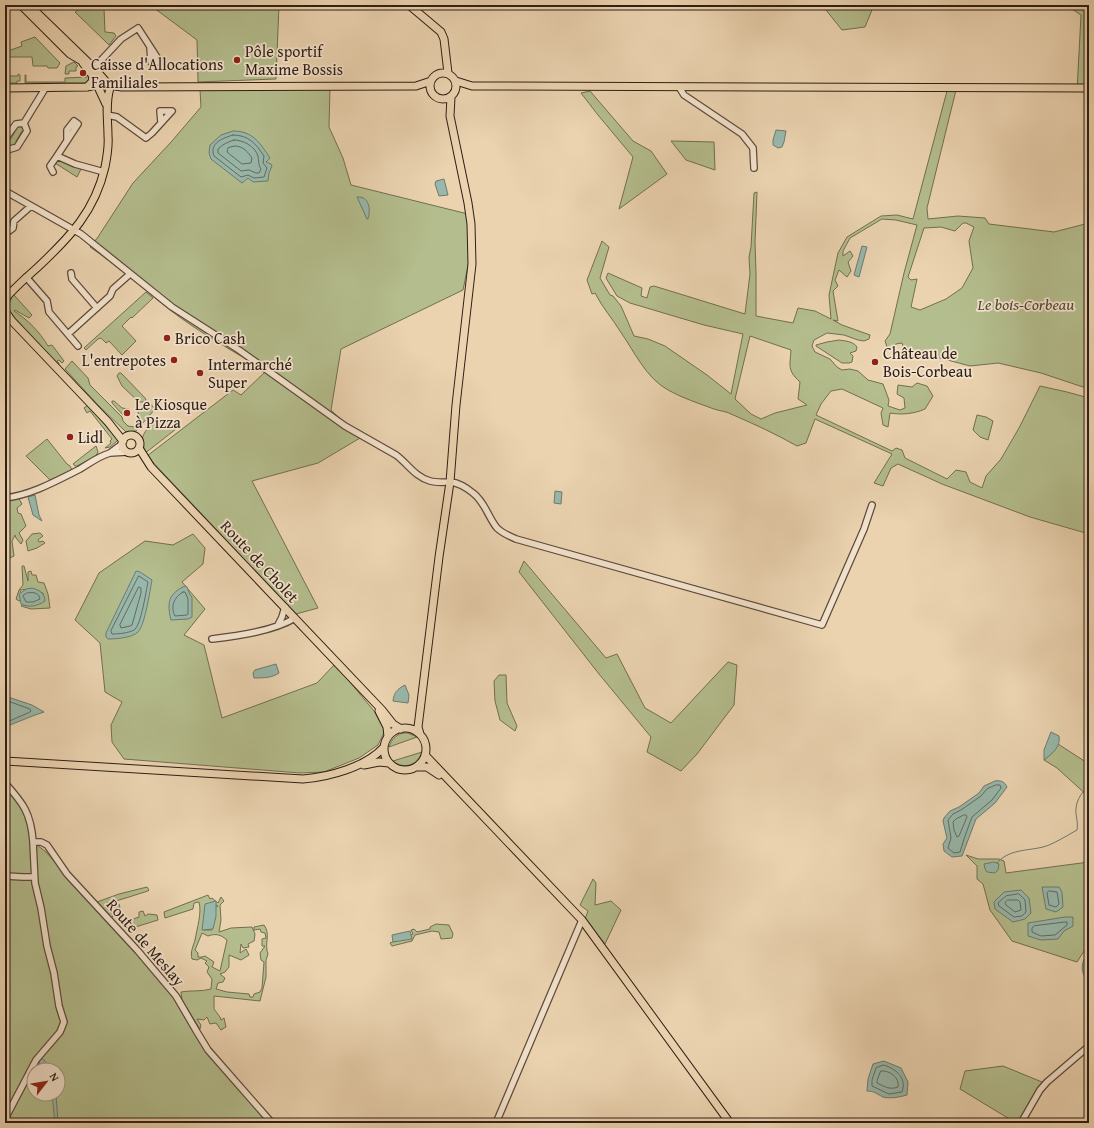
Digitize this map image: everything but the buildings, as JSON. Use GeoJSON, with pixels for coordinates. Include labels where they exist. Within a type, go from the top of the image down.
{"type":"FeatureCollection","features":[{"type":"Feature","properties":{"kind":"main road"},"geometry":{"type":"LineString","coordinates":[[21,5],[70,54],[93,69]]}},
{"type":"Feature","properties":{"kind":"main road"},"geometry":{"type":"LineString","coordinates":[[5,298],[74,231],[92,204],[104,172],[108,150],[107,115],[104,88],[93,69],[29,5]]}},
{"type":"Feature","properties":{"kind":"main road"},"geometry":{"type":"LineString","coordinates":[[409,5],[441,32],[444,39],[448,73],[456,81],[472,86]]}},
{"type":"Feature","properties":{"kind":"main road"},"geometry":{"type":"LineString","coordinates":[[5,88],[416,86],[431,80],[437,74],[441,67],[445,52]]}},
{"type":"Feature","properties":{"kind":"main road"},"geometry":{"type":"LineString","coordinates":[[82,61],[93,76],[92,82],[88,87]]}},
{"type":"Feature","properties":{"kind":"main road"},"geometry":{"type":"LineString","coordinates":[[437,74],[448,73]]}},
{"type":"Feature","properties":{"kind":"main road"},"geometry":{"type":"LineString","coordinates":[[431,80],[431,92]]}},
{"type":"Feature","properties":{"kind":"main road"},"geometry":{"type":"LineString","coordinates":[[417,767],[426,756],[426,744],[418,727],[442,536],[443,505],[448,483],[450,444],[454,430],[471,280],[472,243],[468,203],[450,116],[456,81]]}},
{"type":"Feature","properties":{"kind":"main road"},"geometry":{"type":"LineString","coordinates":[[416,86],[431,92],[439,99],[450,116]]}},
{"type":"Feature","properties":{"kind":"main road"},"geometry":{"type":"LineString","coordinates":[[439,99],[446,99],[461,89],[472,86],[1089,88]]}},
{"type":"Feature","properties":{"kind":"main road"},"geometry":{"type":"LineString","coordinates":[[5,294],[12,290]]}},
{"type":"Feature","properties":{"kind":"main road"},"geometry":{"type":"LineString","coordinates":[[5,311],[12,322]]}},
{"type":"Feature","properties":{"kind":"main road"},"geometry":{"type":"LineString","coordinates":[[5,316],[108,422],[122,443],[124,449],[130,452],[139,448],[140,444],[138,439],[134,436],[128,436],[108,422]]}},
{"type":"Feature","properties":{"kind":"main road"},"geometry":{"type":"LineString","coordinates":[[122,443],[128,436]]}},
{"type":"Feature","properties":{"kind":"main road","name":"Route de Cholet"},"geometry":{"type":"LineString","coordinates":[[139,448],[151,467]]}},
{"type":"Feature","properties":{"kind":"main road","name":"Route de Cholet"},"geometry":{"type":"LineString","coordinates":[[130,452],[151,467],[371,699]]}},
{"type":"Feature","properties":{"kind":"main road"},"geometry":{"type":"LineString","coordinates":[[371,699],[393,724],[401,729]]}},
{"type":"Feature","properties":{"kind":"main road"},"geometry":{"type":"LineString","coordinates":[[356,766],[377,755],[384,747],[388,737],[387,727],[383,718],[371,699]]}},
{"type":"Feature","properties":{"kind":"main road"},"geometry":{"type":"LineString","coordinates":[[410,729],[420,710]]}},
{"type":"Feature","properties":{"kind":"main road"},"geometry":{"type":"LineString","coordinates":[[388,737],[395,731],[401,729],[410,729],[420,734]]}},
{"type":"Feature","properties":{"kind":"main road"},"geometry":{"type":"LineString","coordinates":[[384,747],[386,757],[389,763],[394,767],[406,770],[417,767],[427,767],[451,783]]}},
{"type":"Feature","properties":{"kind":"main road"},"geometry":{"type":"LineString","coordinates":[[426,756],[582,920],[730,1123]]}},
{"type":"Feature","properties":{"kind":"main road"},"geometry":{"type":"LineString","coordinates":[[5,761],[303,779],[320,778],[356,766],[379,762],[389,763]]}},
{"type":"Feature","properties":{"kind":"street"},"geometry":{"type":"LineString","coordinates":[[93,69],[121,39],[138,28],[150,47]]}},
{"type":"Feature","properties":{"kind":"street"},"geometry":{"type":"LineString","coordinates":[[24,123],[46,87]]}},
{"type":"Feature","properties":{"kind":"street"},"geometry":{"type":"LineString","coordinates":[[679,87],[684,95],[738,130],[747,138],[753,148],[754,168]]}},
{"type":"Feature","properties":{"kind":"street"},"geometry":{"type":"LineString","coordinates":[[107,115],[117,117],[146,138],[161,122]]}},
{"type":"Feature","properties":{"kind":"street"},"geometry":{"type":"LineString","coordinates":[[24,123],[27,131],[17,146],[6,151],[5,140],[16,124],[24,123]]}},
{"type":"Feature","properties":{"kind":"street"},"geometry":{"type":"LineString","coordinates":[[53,172],[50,166],[67,140]]}},
{"type":"Feature","properties":{"kind":"street"},"geometry":{"type":"LineString","coordinates":[[57,156],[74,164],[104,172]]}},
{"type":"Feature","properties":{"kind":"street"},"geometry":{"type":"LineString","coordinates":[[5,191],[81,234],[172,307],[238,350],[332,417],[396,455],[414,472],[423,478],[430,481],[461,486],[473,493],[485,507],[498,528],[506,535],[516,539],[822,625],[864,529],[872,505]]}},
{"type":"Feature","properties":{"kind":"street"},"geometry":{"type":"LineString","coordinates":[[5,234],[13,228],[14,221],[31,206]]}},
{"type":"Feature","properties":{"kind":"street"},"geometry":{"type":"LineString","coordinates":[[71,273],[72,279],[97,308]]}},
{"type":"Feature","properties":{"kind":"street"},"geometry":{"type":"LineString","coordinates":[[68,334],[110,296],[113,289],[130,274]]}},
{"type":"Feature","properties":{"kind":"street"},"geometry":{"type":"LineString","coordinates":[[26,277],[47,301],[49,312],[78,346]]}},
{"type":"Feature","properties":{"kind":"street"},"geometry":{"type":"LineString","coordinates":[[5,498],[28,493],[60,479],[110,453],[122,443]]}},
{"type":"Feature","properties":{"kind":"street"},"geometry":{"type":"LineString","coordinates":[[110,453],[130,452]]}},
{"type":"Feature","properties":{"kind":"street"},"geometry":{"type":"LineString","coordinates":[[278,625],[285,607]]}},
{"type":"Feature","properties":{"kind":"street"},"geometry":{"type":"LineString","coordinates":[[212,639],[252,632],[288,622],[295,618]]}},
{"type":"Feature","properties":{"kind":"street"},"geometry":{"type":"LineString","coordinates":[[5,782],[19,798],[30,820],[33,842],[34,876],[41,908],[45,939],[54,973],[59,1006],[64,1022],[60,1032],[36,1060],[5,1119]]}},
{"type":"Feature","properties":{"kind":"street","name":"Route de Meslay"},"geometry":{"type":"LineString","coordinates":[[33,842],[41,842],[47,846],[67,874],[138,951],[176,996],[208,1050],[272,1123]]}},
{"type":"Feature","properties":{"kind":"street"},"geometry":{"type":"LineString","coordinates":[[5,876],[34,876]]}},
{"type":"Feature","properties":{"kind":"street"},"geometry":{"type":"LineString","coordinates":[[496,1123],[582,920]]}},
{"type":"Feature","properties":{"kind":"street"},"geometry":{"type":"LineString","coordinates":[[1021,1123],[1040,1090],[1089,1046]]}},
{"type":"Feature","properties":{"kind":"green space","name":"Pôle sportif Maxime Bossis"},"geometry":{"type":"Polygon","coordinates":[[[150,5],[279,5],[276,79],[198,82],[197,40],[150,5]]]}},
{"type":"Feature","properties":{"kind":"green space"},"geometry":{"type":"Polygon","coordinates":[[[822,5],[874,5],[865,27],[842,30],[822,5]]]}},
{"type":"Feature","properties":{"kind":"green space"},"geometry":{"type":"Polygon","coordinates":[[[1066,5],[1089,5],[1089,90],[1077,91],[1081,15],[1066,5]]]}},
{"type":"Feature","properties":{"kind":"green space"},"geometry":{"type":"Polygon","coordinates":[[[81,8],[104,8],[105,32],[114,33],[116,36],[109,45],[75,12],[81,8]]]}},
{"type":"Feature","properties":{"kind":"green space"},"geometry":{"type":"Polygon","coordinates":[[[35,37],[60,63],[57,68],[33,66],[32,57],[5,57],[5,52],[22,46],[21,42],[35,37]]]}},
{"type":"Feature","properties":{"kind":"green space"},"geometry":{"type":"Polygon","coordinates":[[[74,62],[78,66],[76,67],[76,71],[69,71],[69,74],[65,74],[66,66],[74,62]]]}},
{"type":"Feature","properties":{"kind":"green space"},"geometry":{"type":"Polygon","coordinates":[[[85,67],[90,74],[90,81],[86,84],[25,83],[25,75],[26,82],[65,82],[65,78],[87,77],[87,71],[83,71],[85,67]]]}},
{"type":"Feature","properties":{"kind":"green space"},"geometry":{"type":"Polygon","coordinates":[[[18,74],[20,75],[20,81],[17,81],[17,83],[5,83],[5,76],[18,76],[18,74]]]}},
{"type":"Feature","properties":{"kind":"green space"},"geometry":{"type":"Polygon","coordinates":[[[330,88],[329,127],[343,158],[351,185],[468,214],[472,246],[463,290],[341,349],[331,410],[360,438],[318,463],[252,481],[318,608],[296,614],[147,456],[233,390],[241,395],[266,371],[217,342],[181,318],[90,247],[133,183],[201,107],[200,90],[330,88]]]}},
{"type":"Feature","properties":{"kind":"green space","name":"Le bois-Corbeau"},"geometry":{"type":"Polygon","coordinates":[[[956,90],[927,208],[928,219],[958,216],[985,218],[989,224],[1054,232],[1089,223],[1089,389],[1041,373],[998,363],[970,366],[940,358],[907,357],[902,343],[896,344],[888,350],[885,341],[890,334],[917,225],[896,220],[882,219],[850,238],[843,251],[843,256],[850,251],[853,256],[848,262],[851,271],[847,277],[839,270],[835,280],[838,286],[833,291],[838,321],[833,320],[842,325],[870,335],[869,339],[864,341],[844,335],[827,333],[814,340],[812,346],[815,352],[830,359],[842,370],[850,369],[858,371],[868,380],[883,384],[889,400],[888,406],[900,410],[905,408],[904,398],[897,394],[898,385],[912,387],[917,383],[927,386],[933,396],[925,409],[921,411],[908,414],[890,413],[888,427],[883,425],[881,413],[883,408],[842,389],[831,391],[821,404],[816,415],[892,451],[896,448],[902,450],[905,458],[947,479],[956,470],[966,472],[970,482],[982,488],[986,476],[1001,459],[1019,428],[1040,386],[1089,398],[1089,534],[1030,517],[942,484],[898,464],[891,468],[883,486],[874,483],[892,454],[815,419],[806,443],[797,446],[765,429],[729,413],[714,409],[673,393],[653,379],[641,364],[595,293],[592,294],[587,280],[602,241],[609,247],[600,278],[610,295],[613,296],[621,306],[634,336],[648,339],[665,346],[707,375],[731,394],[743,334],[704,325],[630,303],[617,296],[606,278],[608,273],[642,288],[641,296],[647,298],[650,287],[654,286],[745,314],[750,274],[749,257],[751,247],[754,193],[757,192],[755,242],[756,316],[793,323],[798,308],[815,311],[831,319],[829,295],[838,253],[847,237],[881,216],[897,215],[913,219],[947,91],[956,90]],[[963,223],[955,231],[941,227],[924,228],[908,277],[911,280],[917,279],[911,307],[920,310],[946,299],[962,288],[973,268],[969,241],[974,227],[963,223]],[[750,336],[735,399],[751,414],[761,419],[775,413],[807,405],[798,399],[800,382],[790,368],[791,350],[750,336]]]}},
{"type":"Feature","properties":{"kind":"green space"},"geometry":{"type":"Polygon","coordinates":[[[590,91],[633,141],[651,151],[667,174],[619,209],[633,157],[581,93],[590,91]]]}},
{"type":"Feature","properties":{"kind":"green space"},"geometry":{"type":"Polygon","coordinates":[[[22,125],[25,128],[24,134],[22,131],[16,141],[17,145],[9,146],[7,142],[8,137],[10,140],[16,130],[15,126],[22,125]]]}},
{"type":"Feature","properties":{"kind":"green space"},"geometry":{"type":"Polygon","coordinates":[[[671,141],[714,142],[715,170],[686,160],[671,141]]]}},
{"type":"Feature","properties":{"kind":"green space"},"geometry":{"type":"Polygon","coordinates":[[[57,158],[81,169],[77,177],[55,163],[57,158]]]}},
{"type":"Feature","properties":{"kind":"green space"},"geometry":{"type":"Polygon","coordinates":[[[146,292],[153,298],[122,326],[136,341],[122,355],[109,341],[106,343],[101,338],[86,350],[84,348],[146,292]]]}},
{"type":"Feature","properties":{"kind":"green space"},"geometry":{"type":"Polygon","coordinates":[[[14,295],[32,315],[29,318],[15,310],[14,311],[33,326],[48,346],[52,345],[64,361],[62,363],[59,360],[57,361],[59,363],[59,367],[7,309],[9,309],[8,302],[11,301],[11,298],[14,295]]]}},
{"type":"Feature","properties":{"kind":"green space"},"geometry":{"type":"Polygon","coordinates":[[[839,340],[851,342],[857,347],[856,351],[850,353],[853,356],[852,362],[842,363],[816,346],[839,340]]]}},
{"type":"Feature","properties":{"kind":"green space"},"geometry":{"type":"Polygon","coordinates":[[[72,361],[88,378],[90,385],[122,417],[123,421],[128,426],[135,427],[139,417],[138,412],[149,402],[155,409],[136,431],[126,432],[97,404],[65,369],[72,361]]]}},
{"type":"Feature","properties":{"kind":"green space"},"geometry":{"type":"Polygon","coordinates":[[[121,373],[146,399],[145,402],[139,402],[122,386],[117,376],[121,373]]]}},
{"type":"Feature","properties":{"kind":"green space"},"geometry":{"type":"Polygon","coordinates":[[[112,401],[122,408],[129,409],[123,415],[112,403],[112,401]]]}},
{"type":"Feature","properties":{"kind":"green space"},"geometry":{"type":"Polygon","coordinates":[[[88,405],[118,440],[110,447],[105,448],[111,443],[110,441],[112,439],[90,411],[87,413],[84,408],[88,405]]]}},
{"type":"Feature","properties":{"kind":"green space"},"geometry":{"type":"Polygon","coordinates":[[[977,415],[986,417],[993,421],[988,440],[980,437],[973,430],[977,415]]]}},
{"type":"Feature","properties":{"kind":"green space"},"geometry":{"type":"Polygon","coordinates":[[[156,421],[163,421],[176,429],[144,454],[142,449],[143,436],[148,428],[156,421]]]}},
{"type":"Feature","properties":{"kind":"green space"},"geometry":{"type":"Polygon","coordinates":[[[47,439],[72,470],[50,480],[26,456],[47,439]]]}},
{"type":"Feature","properties":{"kind":"green space"},"geometry":{"type":"Polygon","coordinates":[[[96,446],[98,452],[96,456],[77,466],[73,464],[96,446]]]}},
{"type":"Feature","properties":{"kind":"green space"},"geometry":{"type":"Polygon","coordinates":[[[18,497],[22,504],[17,508],[18,513],[21,514],[26,526],[19,533],[23,540],[21,544],[15,535],[12,541],[14,556],[5,560],[5,517],[9,513],[5,513],[5,499],[18,497]]]}},
{"type":"Feature","properties":{"kind":"green space"},"geometry":{"type":"Polygon","coordinates":[[[40,533],[43,536],[38,540],[39,542],[43,541],[45,543],[28,551],[26,541],[32,534],[40,533]]]}},
{"type":"Feature","properties":{"kind":"green space"},"geometry":{"type":"Polygon","coordinates":[[[193,534],[205,548],[203,564],[182,582],[205,609],[184,635],[204,645],[222,718],[317,683],[335,664],[374,711],[385,731],[378,745],[359,758],[324,772],[300,773],[124,759],[112,742],[111,725],[122,702],[105,692],[100,643],[75,620],[99,573],[145,541],[173,545],[193,534]]]}},
{"type":"Feature","properties":{"kind":"green space"},"geometry":{"type":"Polygon","coordinates":[[[524,561],[606,658],[617,654],[645,708],[671,723],[728,662],[737,665],[734,705],[697,754],[681,771],[647,752],[651,737],[599,674],[519,572],[524,561]]]}},
{"type":"Feature","properties":{"kind":"green space"},"geometry":{"type":"Polygon","coordinates":[[[22,566],[24,566],[28,581],[28,572],[31,571],[32,575],[36,575],[38,582],[44,583],[48,594],[50,608],[31,609],[21,606],[24,603],[43,601],[43,593],[31,589],[20,590],[23,599],[19,601],[16,599],[19,590],[23,585],[22,566]]]}},
{"type":"Feature","properties":{"kind":"green space"},"geometry":{"type":"Polygon","coordinates":[[[499,675],[506,675],[507,703],[517,726],[515,731],[500,720],[495,701],[494,681],[499,675]]]}},
{"type":"Feature","properties":{"kind":"green space"},"geometry":{"type":"Polygon","coordinates":[[[402,733],[408,733],[417,737],[389,747],[394,738],[402,733]]]}},
{"type":"Feature","properties":{"kind":"green space"},"geometry":{"type":"Polygon","coordinates":[[[1058,744],[1089,764],[1089,797],[1057,768],[1044,760],[1053,752],[1058,744]]]}},
{"type":"Feature","properties":{"kind":"green space"},"geometry":{"type":"Polygon","coordinates":[[[422,752],[417,760],[410,765],[406,766],[397,764],[393,761],[422,752]]]}},
{"type":"Feature","properties":{"kind":"green space"},"geometry":{"type":"Polygon","coordinates":[[[5,787],[20,805],[37,845],[46,852],[170,991],[202,1043],[270,1123],[5,1123],[5,787]]]}},
{"type":"Feature","properties":{"kind":"green space"},"geometry":{"type":"Polygon","coordinates":[[[966,855],[978,859],[999,859],[1004,861],[1006,873],[1089,862],[1088,945],[1077,962],[1012,941],[990,910],[983,884],[977,879],[977,866],[966,855]]]}},
{"type":"Feature","properties":{"kind":"green space"},"geometry":{"type":"Polygon","coordinates":[[[593,879],[596,883],[595,905],[611,901],[621,910],[605,944],[585,919],[588,911],[580,905],[593,879]]]}},
{"type":"Feature","properties":{"kind":"green space"},"geometry":{"type":"Polygon","coordinates":[[[147,887],[149,890],[148,891],[107,903],[110,906],[119,904],[120,908],[105,907],[113,915],[112,918],[97,902],[119,894],[147,887]]]}},
{"type":"Feature","properties":{"kind":"green space"},"geometry":{"type":"Polygon","coordinates":[[[208,895],[210,899],[212,898],[218,903],[221,897],[224,901],[220,905],[221,920],[219,932],[231,928],[252,927],[255,934],[254,941],[248,944],[249,947],[243,948],[241,944],[240,953],[246,949],[249,955],[241,960],[229,955],[229,967],[225,972],[220,974],[225,978],[223,982],[218,983],[216,989],[227,992],[249,994],[250,997],[253,997],[254,994],[260,992],[262,988],[264,962],[261,960],[260,953],[265,946],[262,946],[262,939],[266,938],[265,933],[261,932],[260,929],[254,930],[254,927],[264,925],[266,928],[268,954],[266,960],[266,977],[260,1001],[214,996],[214,1009],[221,1020],[224,1018],[226,1027],[221,1030],[216,1023],[210,1024],[207,1017],[204,1020],[197,1019],[201,1025],[200,1029],[182,1000],[181,992],[211,989],[212,979],[207,972],[209,967],[205,963],[207,961],[201,958],[197,960],[192,959],[191,956],[200,916],[199,902],[194,903],[193,909],[165,918],[164,912],[208,895]],[[214,901],[209,906],[205,918],[204,930],[212,930],[213,909],[218,906],[213,903],[214,901]],[[202,933],[195,950],[198,953],[198,957],[205,956],[214,962],[212,967],[220,971],[227,940],[218,935],[208,936],[202,933]]]}},
{"type":"Feature","properties":{"kind":"green space"},"geometry":{"type":"Polygon","coordinates":[[[143,911],[145,916],[148,914],[157,915],[158,920],[129,929],[123,926],[123,923],[139,917],[139,912],[143,911]]]}},
{"type":"Feature","properties":{"kind":"green space"},"geometry":{"type":"Polygon","coordinates":[[[436,924],[449,925],[453,934],[452,938],[441,939],[439,932],[432,931],[415,935],[412,941],[392,946],[390,943],[413,934],[411,930],[414,929],[417,932],[430,929],[430,927],[436,924]]]}},
{"type":"Feature","properties":{"kind":"green space"},"geometry":{"type":"Polygon","coordinates":[[[1003,1066],[1042,1082],[1018,1123],[960,1089],[965,1071],[1003,1066]]]}},
{"type":"Feature","properties":{"kind":"green space"},"geometry":{"type":"Polygon","coordinates":[[[1026,1117],[1042,1123],[1018,1123],[1026,1117]]]}},
{"type":"Feature","properties":{"kind":"water"},"geometry":{"type":"Polygon","coordinates":[[[776,130],[786,131],[782,147],[778,148],[773,145],[776,130]]]}},
{"type":"Feature","properties":{"kind":"water"},"geometry":{"type":"Polygon","coordinates":[[[233,131],[246,133],[263,147],[270,158],[266,162],[272,166],[268,181],[253,182],[248,178],[242,183],[211,159],[209,153],[210,145],[221,135],[233,131]]]}},
{"type":"Feature","properties":{"kind":"water"},"geometry":{"type":"Polygon","coordinates":[[[444,179],[448,195],[439,196],[435,184],[436,181],[444,179]]]}},
{"type":"Feature","properties":{"kind":"water"},"geometry":{"type":"Polygon","coordinates":[[[357,197],[361,197],[367,201],[369,207],[368,219],[367,219],[357,197]]]}},
{"type":"Feature","properties":{"kind":"water"},"geometry":{"type":"Polygon","coordinates":[[[862,246],[867,247],[859,277],[854,275],[862,246]]]}},
{"type":"Feature","properties":{"kind":"water"},"geometry":{"type":"Polygon","coordinates":[[[555,491],[562,492],[561,504],[554,503],[555,491]]]}},
{"type":"Feature","properties":{"kind":"water"},"geometry":{"type":"Polygon","coordinates":[[[35,495],[39,515],[42,521],[33,515],[28,497],[35,495]]]}},
{"type":"Feature","properties":{"kind":"water"},"geometry":{"type":"Polygon","coordinates":[[[136,571],[152,580],[149,599],[141,628],[132,636],[108,639],[106,637],[106,633],[136,571]]]}},
{"type":"Feature","properties":{"kind":"water"},"geometry":{"type":"Polygon","coordinates":[[[185,586],[192,597],[192,617],[188,619],[171,620],[169,609],[170,600],[175,592],[185,586]]]}},
{"type":"Feature","properties":{"kind":"water"},"geometry":{"type":"Polygon","coordinates":[[[32,588],[41,592],[45,601],[33,606],[21,604],[19,594],[26,589],[32,588]]]}},
{"type":"Feature","properties":{"kind":"water"},"geometry":{"type":"Polygon","coordinates":[[[276,664],[279,673],[276,675],[264,678],[254,678],[253,673],[255,670],[276,664]]]}},
{"type":"Feature","properties":{"kind":"water"},"geometry":{"type":"Polygon","coordinates":[[[405,685],[409,695],[408,703],[393,701],[396,692],[405,685]]]}},
{"type":"Feature","properties":{"kind":"water"},"geometry":{"type":"Polygon","coordinates":[[[5,696],[32,705],[44,712],[5,727],[5,696]]]}},
{"type":"Feature","properties":{"kind":"water"},"geometry":{"type":"Polygon","coordinates":[[[1051,732],[1059,736],[1059,744],[1053,753],[1044,760],[1044,750],[1051,732]]]}},
{"type":"Feature","properties":{"kind":"water"},"geometry":{"type":"Polygon","coordinates":[[[995,781],[1002,782],[1007,787],[995,803],[976,819],[962,856],[952,857],[944,851],[943,844],[947,838],[943,821],[944,818],[950,811],[959,807],[979,793],[984,786],[995,781]]]}},
{"type":"Feature","properties":{"kind":"water"},"geometry":{"type":"Polygon","coordinates":[[[994,862],[999,864],[998,870],[995,873],[987,872],[984,864],[994,862]]]}},
{"type":"Feature","properties":{"kind":"water"},"geometry":{"type":"Polygon","coordinates":[[[1042,887],[1059,887],[1062,892],[1063,907],[1056,912],[1046,909],[1042,887]]]}},
{"type":"Feature","properties":{"kind":"water"},"geometry":{"type":"Polygon","coordinates":[[[1021,890],[1029,898],[1031,913],[1025,919],[1013,922],[995,909],[994,902],[1004,892],[1021,890]]]}},
{"type":"Feature","properties":{"kind":"water"},"geometry":{"type":"Polygon","coordinates":[[[216,901],[216,916],[213,929],[202,930],[205,904],[216,901]]]}},
{"type":"Feature","properties":{"kind":"water"},"geometry":{"type":"Polygon","coordinates":[[[1073,917],[1073,926],[1064,931],[1058,939],[1041,940],[1028,936],[1028,923],[1073,917]]]}},
{"type":"Feature","properties":{"kind":"water"},"geometry":{"type":"Polygon","coordinates":[[[410,931],[412,939],[393,942],[392,935],[410,931]]]}},
{"type":"Feature","properties":{"kind":"water"},"geometry":{"type":"Polygon","coordinates":[[[1089,950],[1089,982],[1083,974],[1082,966],[1084,958],[1089,950]]]}},
{"type":"Feature","properties":{"kind":"water"},"geometry":{"type":"Polygon","coordinates":[[[41,1057],[46,1062],[39,1062],[41,1057]]]}},
{"type":"Feature","properties":{"kind":"water"},"geometry":{"type":"Polygon","coordinates":[[[884,1061],[901,1068],[908,1082],[907,1095],[895,1098],[886,1098],[874,1092],[867,1091],[868,1079],[873,1064],[884,1061]]]}},
{"type":"Feature","properties":{"kind":"water"},"geometry":{"type":"Polygon","coordinates":[[[53,1102],[57,1102],[58,1123],[55,1123],[53,1102]]]}},
{"type":"Feature","properties":{"kind":"waterway"},"geometry":{"type":"LineString","coordinates":[[1089,23],[1085,27],[1089,38]]}},
{"type":"Feature","properties":{"kind":"waterway"},"geometry":{"type":"LineString","coordinates":[[997,863],[1007,855],[1018,851],[1047,846],[1077,830],[1077,802],[1089,786]]}},
{"type":"Feature","properties":{"kind":"place","name":"Pôle sportif Maxime Bossis"},"geometry":{"type":"Point","coordinates":[237,60]}},
{"type":"Feature","properties":{"kind":"place","name":"Caisse d'Allocations Familiales"},"geometry":{"type":"Point","coordinates":[83,73]}},
{"type":"Feature","properties":{"kind":"place","name":"Brico Cash"},"geometry":{"type":"Point","coordinates":[167,338]}},
{"type":"Feature","properties":{"kind":"place","name":"L'entrepotes"},"geometry":{"type":"Point","coordinates":[174,360]}},
{"type":"Feature","properties":{"kind":"place","name":"Château de Bois-Corbeau"},"geometry":{"type":"Point","coordinates":[875,362]}},
{"type":"Feature","properties":{"kind":"place","name":"Intermarché Super"},"geometry":{"type":"Point","coordinates":[200,373]}},
{"type":"Feature","properties":{"kind":"place","name":"Le Kiosque à Pizza"},"geometry":{"type":"Point","coordinates":[127,413]}},
{"type":"Feature","properties":{"kind":"place","name":"Lidl"},"geometry":{"type":"Point","coordinates":[70,437]}}]}
